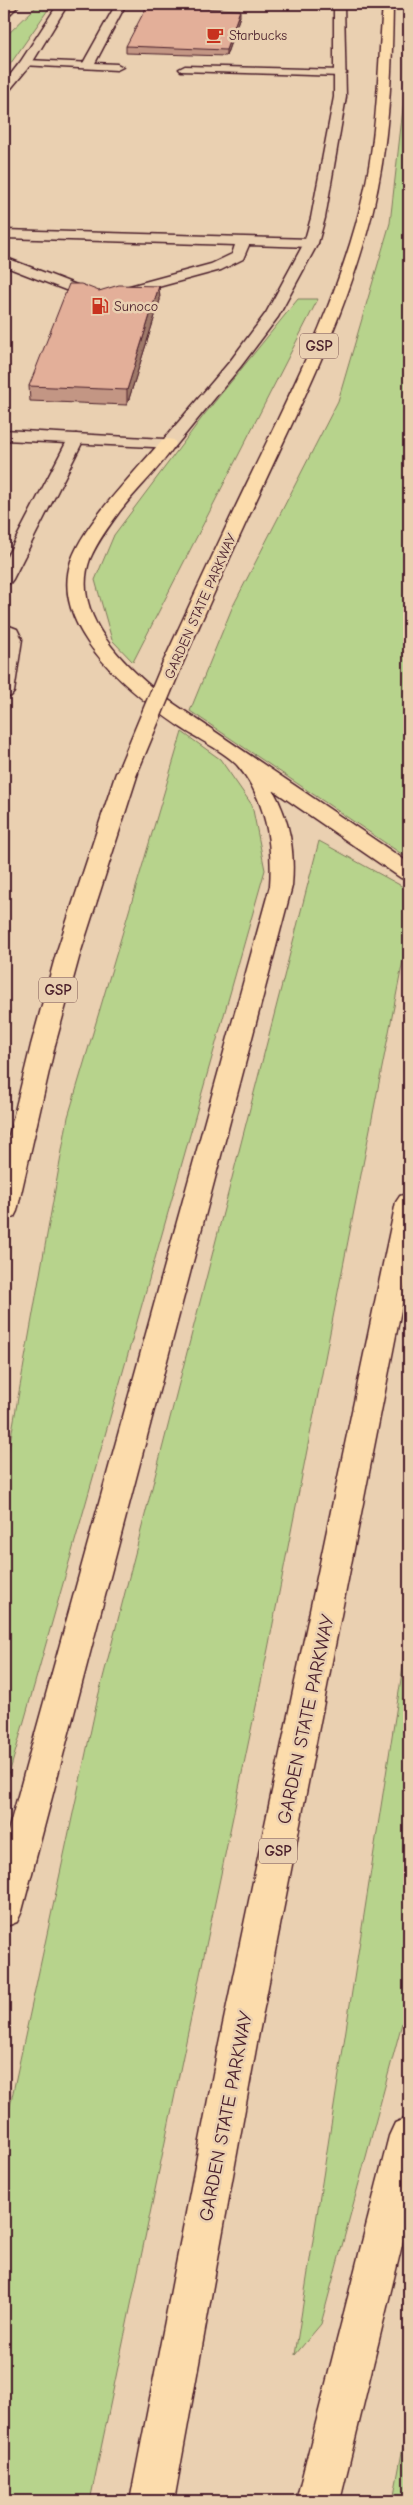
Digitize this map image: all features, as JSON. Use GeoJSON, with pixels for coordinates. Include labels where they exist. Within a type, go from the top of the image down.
{"type":"FeatureCollection","features":[{"type":"Feature","properties":{"kind":"highway"},"geometry":{"type":"LineString","coordinates":[[4,14],[15,4]]}},
{"type":"Feature","properties":{"kind":"highway","name":"GARDEN STATE PARKWAY"},"geometry":{"type":"LineString","coordinates":[[4,1211],[43,1045],[68,954],[127,773],[209,582],[310,368],[338,301],[358,241],[372,186],[383,113],[388,4]]}},
{"type":"Feature","properties":{"kind":"highway"},"geometry":{"type":"LineString","coordinates":[[168,444],[98,530],[81,559],[77,572],[80,603],[90,630],[123,671],[160,703],[409,873]]}},
{"type":"Feature","properties":{"kind":"highway"},"geometry":{"type":"LineString","coordinates":[[4,1910],[281,886],[284,862],[277,822],[270,801],[242,758]]}},
{"type":"Feature","properties":{"kind":"highway","name":"GARDEN STATE PARKWAY"},"geometry":{"type":"LineString","coordinates":[[152,2501],[238,2043],[409,1202]]}},
{"type":"Feature","properties":{"kind":"highway"},"geometry":{"type":"LineString","coordinates":[[318,2501],[409,2136]]}},
{"type":"Feature","properties":{"kind":"street"},"geometry":{"type":"LineString","coordinates":[[4,90],[26,64],[63,4]]}},
{"type":"Feature","properties":{"kind":"street"},"geometry":{"type":"LineString","coordinates":[[88,65],[121,4]]}},
{"type":"Feature","properties":{"kind":"street"},"geometry":{"type":"LineString","coordinates":[[4,435],[168,444],[236,363],[273,314],[311,244],[318,218],[340,97],[342,73],[339,4]]}},
{"type":"Feature","properties":{"kind":"street"},"geometry":{"type":"LineString","coordinates":[[26,64],[117,67]]}},
{"type":"Feature","properties":{"kind":"street"},"geometry":{"type":"LineString","coordinates":[[185,69],[342,73]]}},
{"type":"Feature","properties":{"kind":"street"},"geometry":{"type":"LineString","coordinates":[[4,234],[311,244]]}},
{"type":"Feature","properties":{"kind":"street"},"geometry":{"type":"LineString","coordinates":[[4,261],[97,306],[216,267],[238,256],[244,242]]}},
{"type":"Feature","properties":{"kind":"street"},"geometry":{"type":"LineString","coordinates":[[4,579],[76,439]]}},
{"type":"Feature","properties":{"kind":"street"},"geometry":{"type":"LineString","coordinates":[[4,630],[10,633],[12,639],[4,692]]}},
{"type":"Feature","properties":{"kind":"green space"},"geometry":{"type":"Polygon","coordinates":[[[39,4],[52,4],[4,73],[4,38],[39,4]]]}},
{"type":"Feature","properties":{"kind":"green space"},"geometry":{"type":"Polygon","coordinates":[[[405,4],[409,4],[409,859],[190,711],[232,608],[338,401],[390,223],[406,82],[405,4]]]}},
{"type":"Feature","properties":{"kind":"green space"},"geometry":{"type":"Polygon","coordinates":[[[298,299],[318,299],[133,662],[112,640],[95,580],[114,535],[204,415],[298,299]]]}},
{"type":"Feature","properties":{"kind":"green space"},"geometry":{"type":"Polygon","coordinates":[[[182,732],[220,759],[252,805],[265,870],[4,1792],[4,1476],[68,1117],[182,732]]]}},
{"type":"Feature","properties":{"kind":"green space"},"geometry":{"type":"Polygon","coordinates":[[[319,841],[409,890],[409,930],[268,1649],[90,2501],[4,2501],[4,2134],[98,1697],[319,841]]]}},
{"type":"Feature","properties":{"kind":"green space"},"geometry":{"type":"Polygon","coordinates":[[[409,1628],[409,1997],[321,2324],[295,2355],[409,1628]]]}},
{"type":"Feature","properties":{"kind":"green space"},"geometry":{"type":"Polygon","coordinates":[[[409,2414],[409,2501],[393,2501],[409,2414]]]}},
{"type":"Feature","properties":{"kind":"building"},"geometry":{"type":"Polygon","coordinates":[[[147,6],[240,10],[226,50],[126,46],[147,6]]]}},
{"type":"Feature","properties":{"kind":"building"},"geometry":{"type":"Polygon","coordinates":[[[69,284],[81,284],[99,291],[119,285],[159,286],[127,390],[29,386],[69,284]]]}},
{"type":"Feature","properties":{"kind":"place","name":"Starbucks"},"geometry":{"type":"Point","coordinates":[215,35]}},
{"type":"Feature","properties":{"kind":"place","name":"Sunoco"},"geometry":{"type":"Point","coordinates":[100,306]}}]}
